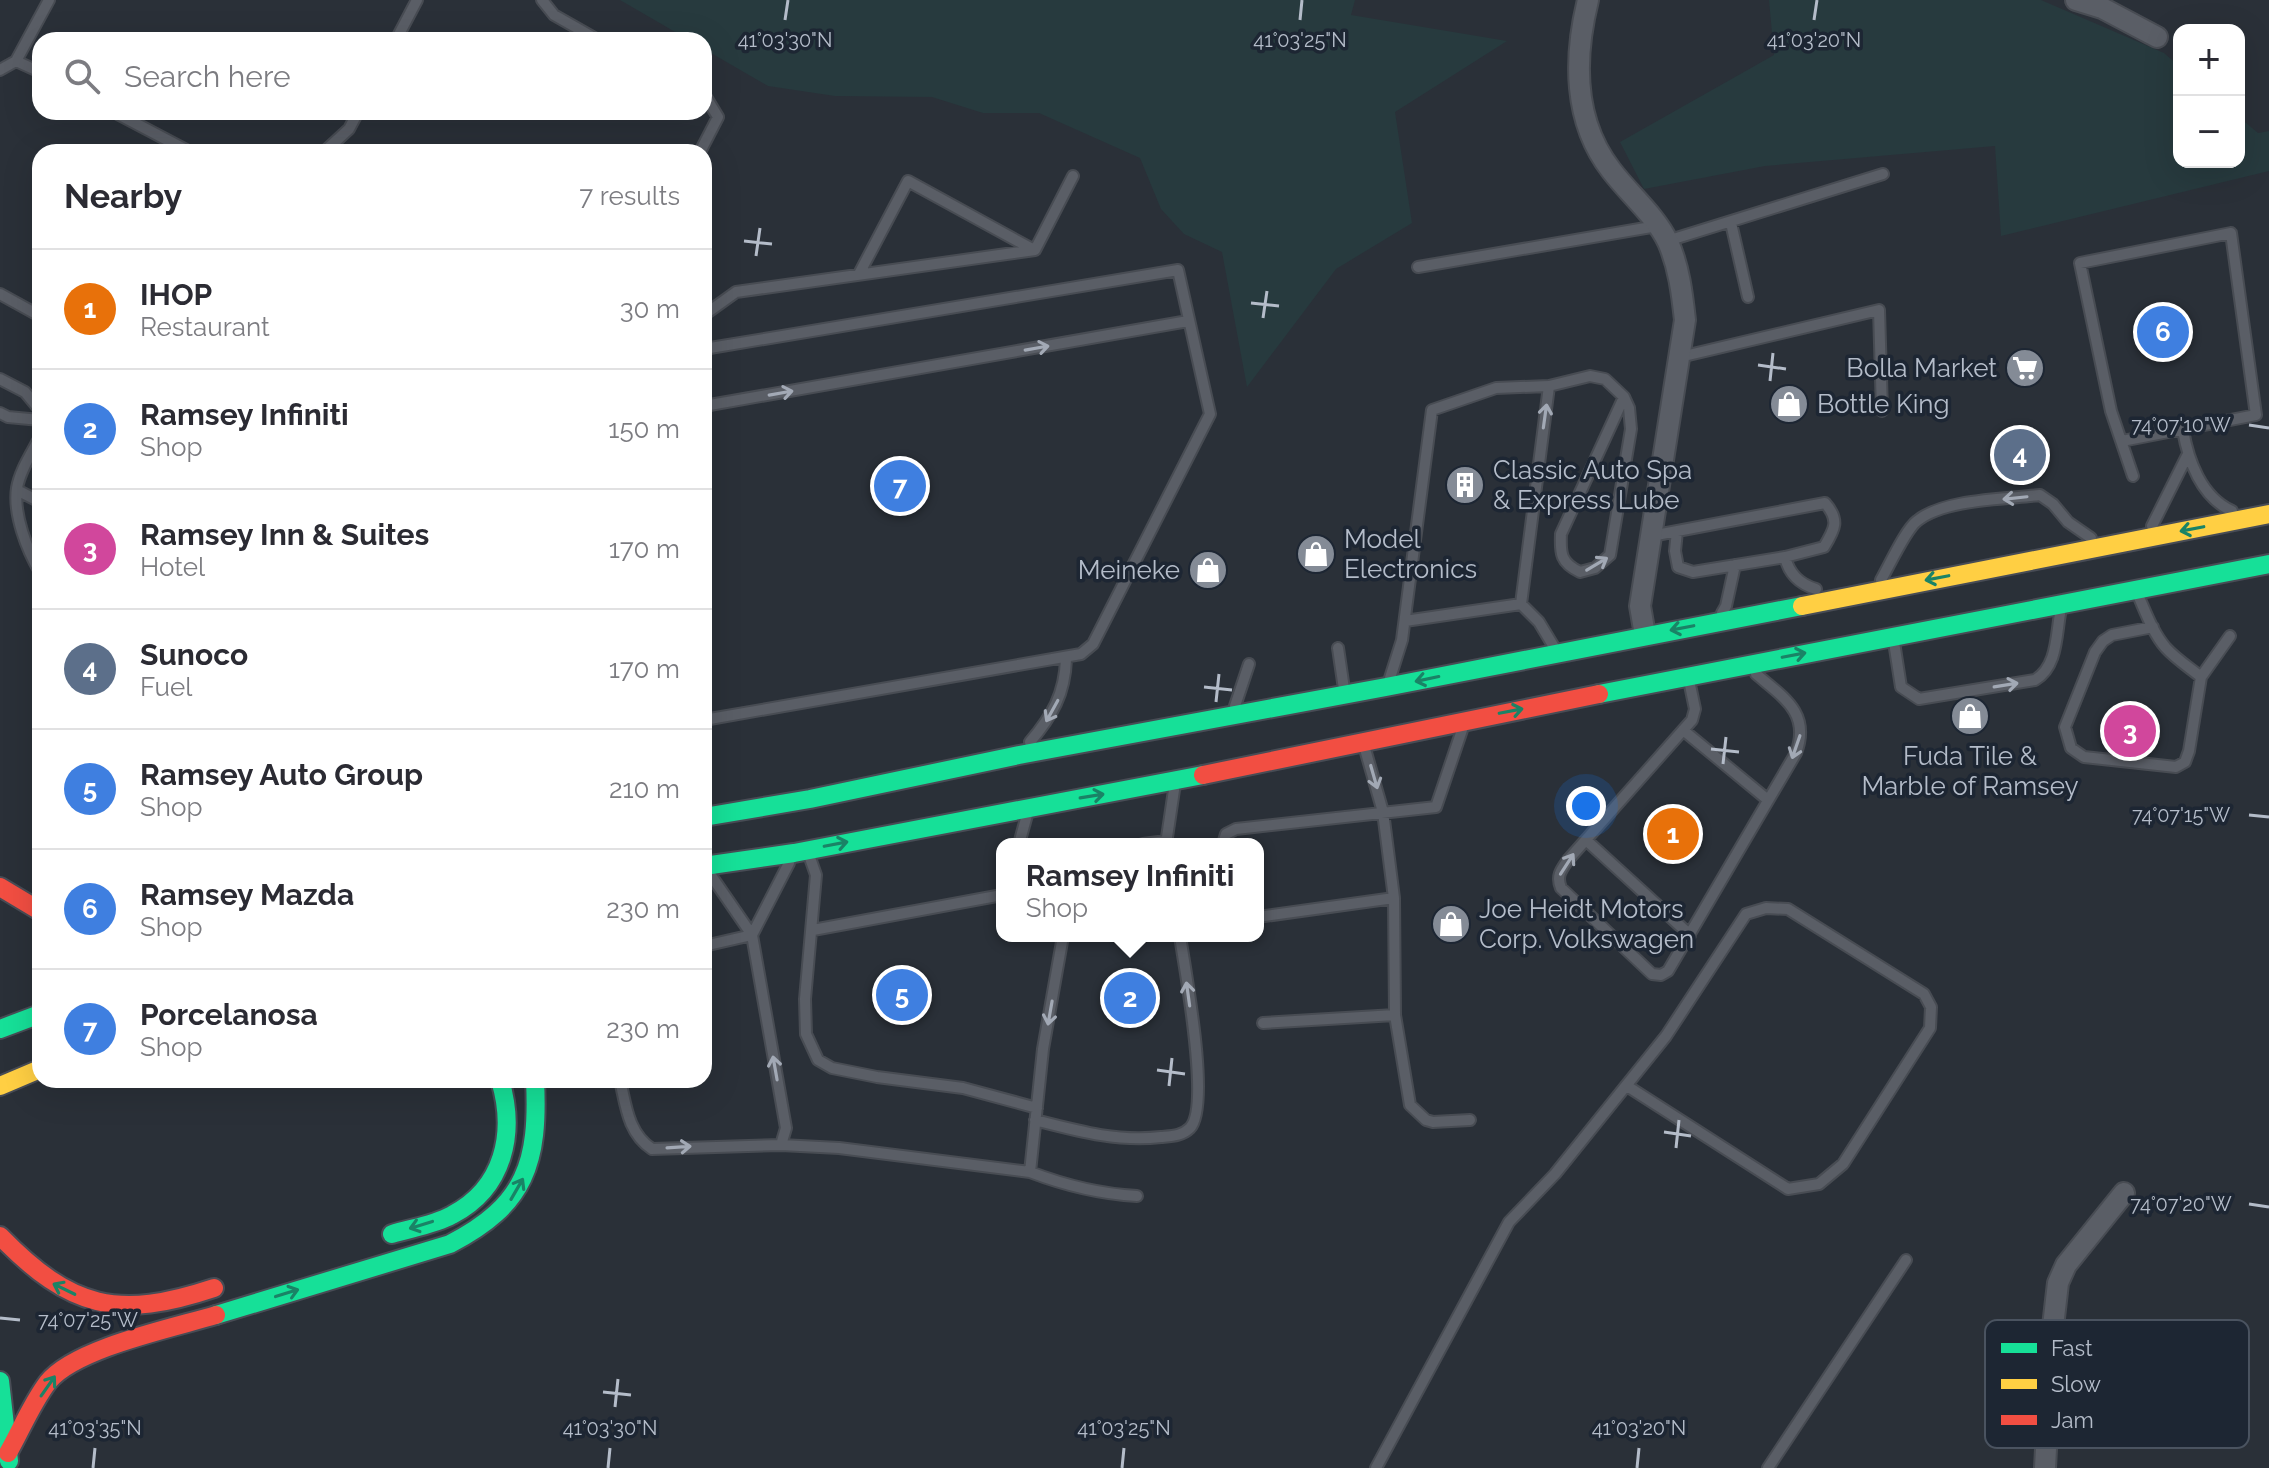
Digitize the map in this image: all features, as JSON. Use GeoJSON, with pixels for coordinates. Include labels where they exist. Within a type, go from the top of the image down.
{"type":"FeatureCollection","features":[{"type":"Feature","properties":{"kind":"main road"},"geometry":{"type":"LineString","coordinates":[[712,816],[2269,514]]}},
{"type":"Feature","properties":{"kind":"main road"},"geometry":{"type":"LineString","coordinates":[[712,865],[801,851],[1176,780],[1688,676],[2269,564]]}},
{"type":"Feature","properties":{"kind":"main road"},"geometry":{"type":"LineString","coordinates":[[0,887],[32,906]]}},
{"type":"Feature","properties":{"kind":"main road"},"geometry":{"type":"LineString","coordinates":[[0,1029],[32,1017]]}},
{"type":"Feature","properties":{"kind":"main road"},"geometry":{"type":"LineString","coordinates":[[0,1086],[32,1072]]}},
{"type":"Feature","properties":{"kind":"main road"},"geometry":{"type":"LineString","coordinates":[[372,1240],[451,1215],[466,1206],[491,1180],[504,1156],[510,1128],[503,1088]]}},
{"type":"Feature","properties":{"kind":"main road"},"geometry":{"type":"LineString","coordinates":[[9,1460],[49,1381],[72,1362],[111,1347],[450,1244],[484,1227],[511,1200],[530,1163],[536,1128],[535,1088]]}},
{"type":"Feature","properties":{"kind":"main road"},"geometry":{"type":"LineString","coordinates":[[0,1236],[39,1274],[59,1288],[98,1302],[137,1307],[158,1304],[235,1282]]}},
{"type":"Feature","properties":{"kind":"main road"},"geometry":{"type":"LineString","coordinates":[[0,1381],[9,1460]]}},
{"type":"Feature","properties":{"kind":"street"},"geometry":{"type":"LineString","coordinates":[[1588,0],[1578,64],[1580,94],[1590,131],[1608,167],[1662,234],[1681,281],[1685,320],[1640,606],[1645,635]]}},
{"type":"Feature","properties":{"kind":"street"},"geometry":{"type":"LineString","coordinates":[[2076,0],[2102,8],[2157,37]]}},
{"type":"Feature","properties":{"kind":"street"},"geometry":{"type":"LineString","coordinates":[[2054,1320],[2058,1283],[2066,1265],[2124,1193]]}},
{"type":"Feature","properties":{"kind":"street"},"geometry":{"type":"LineString","coordinates":[[2045,1468],[2046,1448]]}},
{"type":"Feature","properties":{"kind":"lane"},"geometry":{"type":"LineString","coordinates":[[0,70],[16,61],[49,0]]}},
{"type":"Feature","properties":{"kind":"lane"},"geometry":{"type":"LineString","coordinates":[[400,32],[417,0]]}},
{"type":"Feature","properties":{"kind":"lane"},"geometry":{"type":"LineString","coordinates":[[542,0],[554,15],[584,32]]}},
{"type":"Feature","properties":{"kind":"lane"},"geometry":{"type":"LineString","coordinates":[[16,61],[32,68]]}},
{"type":"Feature","properties":{"kind":"lane"},"geometry":{"type":"LineString","coordinates":[[704,144],[718,117],[712,107]]}},
{"type":"Feature","properties":{"kind":"lane"},"geometry":{"type":"LineString","coordinates":[[129,120],[175,144]]}},
{"type":"Feature","properties":{"kind":"lane"},"geometry":{"type":"LineString","coordinates":[[333,144],[354,120]]}},
{"type":"Feature","properties":{"kind":"lane"},"geometry":{"type":"LineString","coordinates":[[1418,267],[1731,223],[1883,174]]}},
{"type":"Feature","properties":{"kind":"lane"},"geometry":{"type":"LineString","coordinates":[[1035,250],[1073,176]]}},
{"type":"Feature","properties":{"kind":"lane"},"geometry":{"type":"LineString","coordinates":[[859,274],[908,181],[1035,250]]}},
{"type":"Feature","properties":{"kind":"lane"},"geometry":{"type":"LineString","coordinates":[[1731,223],[1748,297]]}},
{"type":"Feature","properties":{"kind":"lane"},"geometry":{"type":"LineString","coordinates":[[2122,441],[2256,415],[2231,233],[2080,263],[2111,411],[2133,476]]}},
{"type":"Feature","properties":{"kind":"lane"},"geometry":{"type":"LineString","coordinates":[[712,309],[736,292],[1035,250]]}},
{"type":"Feature","properties":{"kind":"lane"},"geometry":{"type":"LineString","coordinates":[[712,348],[1178,270],[1210,414],[1093,644],[1081,654],[712,719]]}},
{"type":"Feature","properties":{"kind":"lane"},"geometry":{"type":"LineString","coordinates":[[0,294],[32,312]]}},
{"type":"Feature","properties":{"kind":"lane"},"geometry":{"type":"LineString","coordinates":[[1680,357],[1879,310],[1882,411]]}},
{"type":"Feature","properties":{"kind":"lane"},"geometry":{"type":"LineString","coordinates":[[712,405],[1188,321]]}},
{"type":"Feature","properties":{"kind":"lane"},"geometry":{"type":"LineString","coordinates":[[1386,687],[1402,640],[1432,410],[1496,388],[1549,386],[1590,376],[1605,379],[1624,397],[1629,408],[1631,429],[1610,555],[1595,568],[1580,572],[1568,567],[1560,555],[1561,534],[1624,397]]}},
{"type":"Feature","properties":{"kind":"lane"},"geometry":{"type":"LineString","coordinates":[[0,379],[25,392],[32,400]]}},
{"type":"Feature","properties":{"kind":"lane"},"geometry":{"type":"LineString","coordinates":[[1521,604],[1549,386]]}},
{"type":"Feature","properties":{"kind":"lane"},"geometry":{"type":"LineString","coordinates":[[0,413],[32,419]]}},
{"type":"Feature","properties":{"kind":"lane"},"geometry":{"type":"LineString","coordinates":[[2183,430],[2187,456],[2211,496],[2225,508],[2248,518]]}},
{"type":"Feature","properties":{"kind":"lane"},"geometry":{"type":"LineString","coordinates":[[32,455],[17,490],[26,549],[32,559]]}},
{"type":"Feature","properties":{"kind":"lane"},"geometry":{"type":"LineString","coordinates":[[2144,538],[2162,510],[2187,456]]}},
{"type":"Feature","properties":{"kind":"lane"},"geometry":{"type":"LineString","coordinates":[[17,490],[32,498]]}},
{"type":"Feature","properties":{"kind":"lane"},"geometry":{"type":"LineString","coordinates":[[1874,590],[1915,521],[1936,510],[1967,504],[2040,495],[2053,504],[2068,522],[2103,546]]}},
{"type":"Feature","properties":{"kind":"lane"},"geometry":{"type":"LineString","coordinates":[[1651,536],[1677,531],[1825,503],[1834,513],[1836,527],[1824,547],[1785,557],[1693,572],[1678,567],[1675,551],[1677,531]]}},
{"type":"Feature","properties":{"kind":"lane"},"geometry":{"type":"LineString","coordinates":[[1785,557],[1788,569],[1804,585],[1841,597]]}},
{"type":"Feature","properties":{"kind":"lane"},"geometry":{"type":"LineString","coordinates":[[1717,621],[1726,606],[1735,565]]}},
{"type":"Feature","properties":{"kind":"lane"},"geometry":{"type":"LineString","coordinates":[[2136,590],[2166,648],[2201,677]]}},
{"type":"Feature","properties":{"kind":"lane"},"geometry":{"type":"LineString","coordinates":[[1405,621],[1521,604]]}},
{"type":"Feature","properties":{"kind":"lane"},"geometry":{"type":"LineString","coordinates":[[1521,604],[1539,622],[1557,652]]}},
{"type":"Feature","properties":{"kind":"lane"},"geometry":{"type":"LineString","coordinates":[[1893,636],[1901,687],[1919,699],[2035,680],[2046,674],[2052,660],[2061,604]]}},
{"type":"Feature","properties":{"kind":"lane"},"geometry":{"type":"LineString","coordinates":[[2153,627],[2112,635],[2095,652],[2065,727],[2071,748],[2084,757],[2176,767],[2185,762],[2201,677],[2230,636]]}},
{"type":"Feature","properties":{"kind":"lane"},"geometry":{"type":"LineString","coordinates":[[1338,648],[1345,695]]}},
{"type":"Feature","properties":{"kind":"lane"},"geometry":{"type":"LineString","coordinates":[[1019,755],[1049,719],[1062,694],[1066,659]]}},
{"type":"Feature","properties":{"kind":"lane"},"geometry":{"type":"LineString","coordinates":[[1232,716],[1249,664]]}},
{"type":"Feature","properties":{"kind":"lane"},"geometry":{"type":"LineString","coordinates":[[1688,676],[1695,709],[1692,720],[1586,840],[1560,872],[1558,881],[1561,888],[1652,974],[1661,975],[1668,971],[1690,935],[1801,740],[1801,726],[1789,702],[1745,665]]}},
{"type":"Feature","properties":{"kind":"lane"},"geometry":{"type":"LineString","coordinates":[[1225,838],[1236,829],[1436,807],[1466,721]]}},
{"type":"Feature","properties":{"kind":"lane"},"geometry":{"type":"LineString","coordinates":[[1683,730],[1768,800]]}},
{"type":"Feature","properties":{"kind":"lane"},"geometry":{"type":"LineString","coordinates":[[1363,743],[1383,812],[1394,898],[1395,1015],[1410,1105],[1426,1120],[1433,1122],[1470,1120]]}},
{"type":"Feature","properties":{"kind":"lane"},"geometry":{"type":"LineString","coordinates":[[1167,838],[1176,780]]}},
{"type":"Feature","properties":{"kind":"lane"},"geometry":{"type":"LineString","coordinates":[[1021,838],[1030,807]]}},
{"type":"Feature","properties":{"kind":"lane"},"geometry":{"type":"LineString","coordinates":[[1586,840],[1690,935]]}},
{"type":"Feature","properties":{"kind":"lane"},"geometry":{"type":"LineString","coordinates":[[712,944],[752,935],[801,851],[816,875],[805,999],[806,1034],[818,1060],[832,1068],[963,1088],[1037,1108]]}},
{"type":"Feature","properties":{"kind":"lane"},"geometry":{"type":"LineString","coordinates":[[712,878],[752,935],[786,1128],[781,1145]]}},
{"type":"Feature","properties":{"kind":"lane"},"geometry":{"type":"LineString","coordinates":[[813,930],[996,896]]}},
{"type":"Feature","properties":{"kind":"lane"},"geometry":{"type":"LineString","coordinates":[[1264,916],[1394,898]]}},
{"type":"Feature","properties":{"kind":"lane"},"geometry":{"type":"LineString","coordinates":[[1376,1468],[1509,1222],[1555,1174],[1666,1036],[1746,914],[1766,908],[1788,909],[1924,994],[1931,1007],[1930,1028],[1843,1164],[1819,1184],[1788,1189],[1627,1086]]}},
{"type":"Feature","properties":{"kind":"lane"},"geometry":{"type":"LineString","coordinates":[[1030,1172],[1043,1049],[1062,942]]}},
{"type":"Feature","properties":{"kind":"lane"},"geometry":{"type":"LineString","coordinates":[[1035,1120],[1101,1136],[1134,1140],[1180,1135],[1191,1127],[1197,1115],[1197,1052],[1181,942]]}},
{"type":"Feature","properties":{"kind":"lane"},"geometry":{"type":"LineString","coordinates":[[1263,1023],[1395,1015]]}},
{"type":"Feature","properties":{"kind":"lane"},"geometry":{"type":"LineString","coordinates":[[622,1088],[627,1115],[639,1140],[652,1149],[781,1145],[839,1148],[1030,1172],[1053,1181],[1115,1195],[1137,1196]]}},
{"type":"Feature","properties":{"kind":"lane"},"geometry":{"type":"LineString","coordinates":[[1768,1468],[1906,1260]]}},
{"type":"Feature","properties":{"kind":"green space"},"geometry":{"type":"Polygon","coordinates":[[[620,0],[1355,0],[1351,15],[1507,41],[1395,112],[1412,223],[1336,269],[1247,387],[1222,252],[1184,234],[1161,209],[1140,158],[1039,113],[983,113],[932,97],[835,96],[768,86],[712,54],[712,32],[675,32],[620,0]]]}},
{"type":"Feature","properties":{"kind":"green space"},"geometry":{"type":"Polygon","coordinates":[[[1769,0],[2041,0],[2164,53],[2173,61],[2173,168],[2245,168],[2245,122],[2258,133],[2269,131],[2269,171],[2001,236],[1995,146],[1765,166],[1644,189],[1620,142],[1774,55],[1769,0]]]}},
{"type":"Feature","properties":{"kind":"traffic: fast"},"geometry":{"type":"LineString","coordinates":[[1599,694],[2269,564]]}},
{"type":"Feature","properties":{"kind":"traffic: fast"},"geometry":{"type":"LineString","coordinates":[[712,816],[1802,606]]}},
{"type":"Feature","properties":{"kind":"traffic: fast"},"geometry":{"type":"LineString","coordinates":[[712,865],[794,853],[1203,775]]}},
{"type":"Feature","properties":{"kind":"traffic: fast"},"geometry":{"type":"LineString","coordinates":[[0,1029],[32,1017]]}},
{"type":"Feature","properties":{"kind":"traffic: fast"},"geometry":{"type":"LineString","coordinates":[[392,1234],[452,1215],[470,1204],[484,1190],[502,1157],[506,1139],[507,1120],[502,1088]]}},
{"type":"Feature","properties":{"kind":"traffic: fast"},"geometry":{"type":"LineString","coordinates":[[216,1315],[450,1244],[476,1229],[511,1197],[522,1178],[534,1135],[535,1088]]}},
{"type":"Feature","properties":{"kind":"traffic: fast"},"geometry":{"type":"LineString","coordinates":[[0,1381],[9,1461]]}},
{"type":"Feature","properties":{"kind":"traffic: slow"},"geometry":{"type":"LineString","coordinates":[[1802,606],[2269,514]]}},
{"type":"Feature","properties":{"kind":"traffic: slow"},"geometry":{"type":"LineString","coordinates":[[0,1086],[32,1072]]}},
{"type":"Feature","properties":{"kind":"traffic: jam"},"geometry":{"type":"LineString","coordinates":[[1203,775],[1599,694]]}},
{"type":"Feature","properties":{"kind":"traffic: jam"},"geometry":{"type":"LineString","coordinates":[[0,887],[32,906]]}},
{"type":"Feature","properties":{"kind":"traffic: jam"},"geometry":{"type":"LineString","coordinates":[[0,1236],[50,1279],[74,1293],[98,1301],[123,1305],[150,1304],[214,1288]]}},
{"type":"Feature","properties":{"kind":"traffic: jam"},"geometry":{"type":"LineString","coordinates":[[8,1453],[42,1390],[61,1370],[102,1349],[216,1315]]}},
{"type":"Feature","properties":{"kind":"place","name":"Ramsey Mazda"},"geometry":{"type":"Point","coordinates":[2163,332]}},
{"type":"Feature","properties":{"kind":"place","name":"Bolla Market"},"geometry":{"type":"Point","coordinates":[2025,368]}},
{"type":"Feature","properties":{"kind":"place","name":"Bottle King"},"geometry":{"type":"Point","coordinates":[1789,404]}},
{"type":"Feature","properties":{"kind":"place","name":"Sunoco"},"geometry":{"type":"Point","coordinates":[2020,455]}},
{"type":"Feature","properties":{"kind":"place","name":"Classic Auto Spa & Express Lube"},"geometry":{"type":"Point","coordinates":[1465,485]}},
{"type":"Feature","properties":{"kind":"place","name":"Porcelanosa"},"geometry":{"type":"Point","coordinates":[900,486]}},
{"type":"Feature","properties":{"kind":"place","name":"Model Electronics"},"geometry":{"type":"Point","coordinates":[1316,554]}},
{"type":"Feature","properties":{"kind":"place","name":"Meineke"},"geometry":{"type":"Point","coordinates":[1208,570]}},
{"type":"Feature","properties":{"kind":"place","name":"Fuda Tile & Marble of Ramsey"},"geometry":{"type":"Point","coordinates":[1970,716]}},
{"type":"Feature","properties":{"kind":"place","name":"Ramsey Inn & Suites"},"geometry":{"type":"Point","coordinates":[2130,731]}},
{"type":"Feature","properties":{"kind":"place","name":"IHOP"},"geometry":{"type":"Point","coordinates":[1673,834]}},
{"type":"Feature","properties":{"kind":"place","name":"Joe Heidt Motors Corp. Volkswagen"},"geometry":{"type":"Point","coordinates":[1451,924]}},
{"type":"Feature","properties":{"kind":"place","name":"Ramsey Auto Group"},"geometry":{"type":"Point","coordinates":[902,995]}},
{"type":"Feature","properties":{"kind":"place","name":"Ramsey Infiniti"},"geometry":{"type":"Point","coordinates":[1130,998]}}]}
